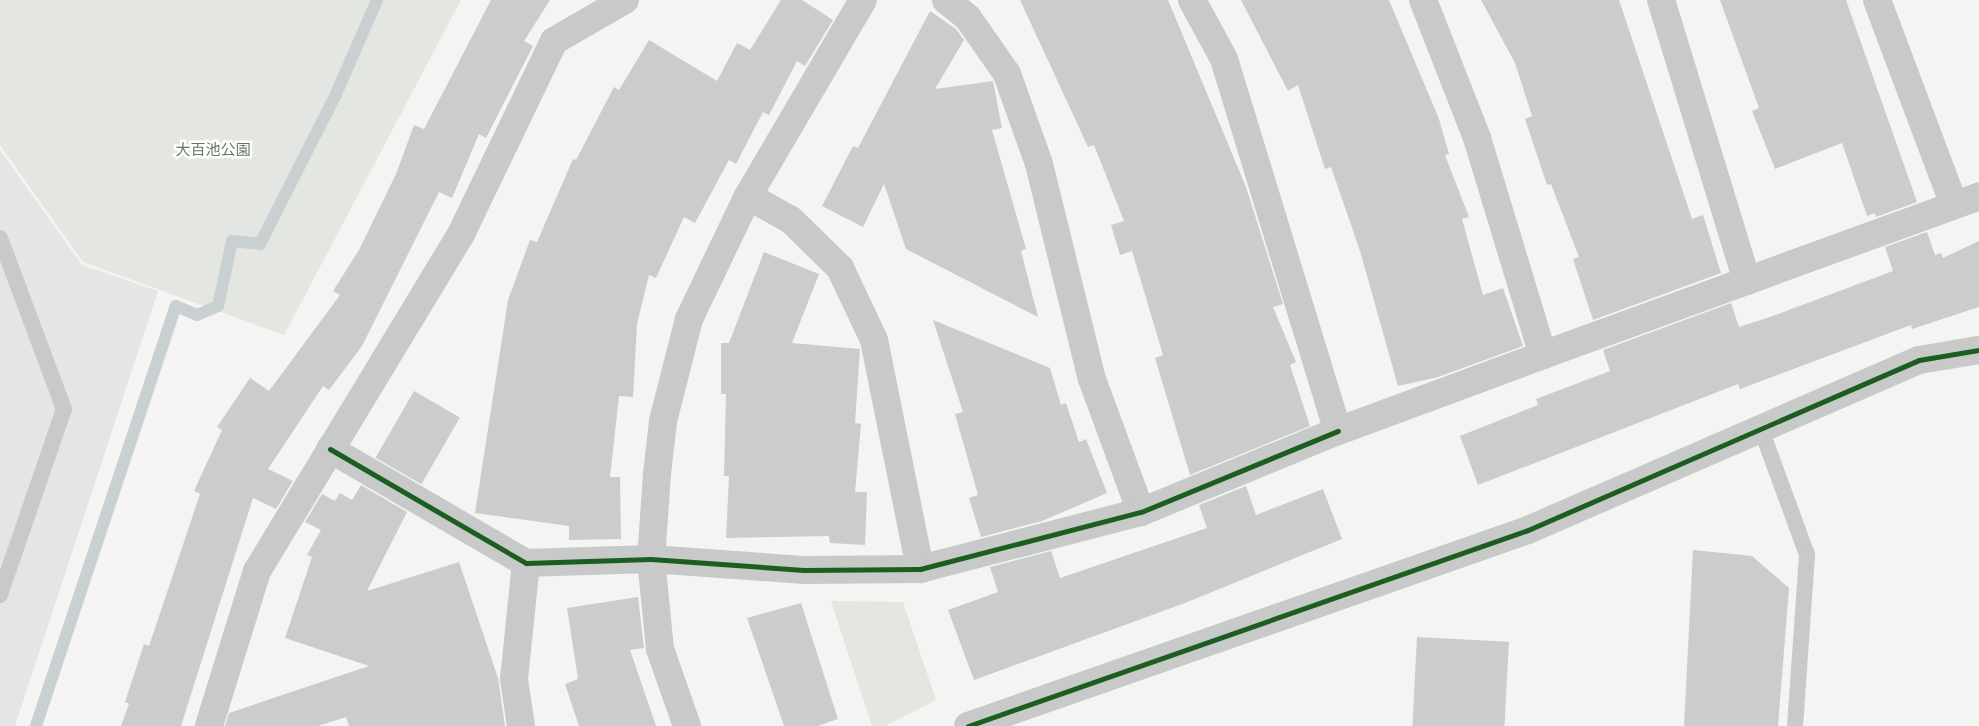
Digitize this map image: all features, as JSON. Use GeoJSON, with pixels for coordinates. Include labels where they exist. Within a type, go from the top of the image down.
{"type":"FeatureCollection","features":[{"type":"Feature","properties":{"kind":"street"},"geometry":{"type":"LineString","coordinates":[[209,726],[257,571],[462,232],[554,41],[625,0]]}},
{"type":"Feature","properties":{"kind":"street"},"geometry":{"type":"LineString","coordinates":[[946,0],[968,18],[1007,74],[1039,164],[1092,378],[1141,512]]}},
{"type":"Feature","properties":{"kind":"street"},"geometry":{"type":"LineString","coordinates":[[1192,0],[1224,59],[1338,431]]}},
{"type":"Feature","properties":{"kind":"street"},"geometry":{"type":"LineString","coordinates":[[1423,0],[1477,138],[1543,355]]}},
{"type":"Feature","properties":{"kind":"street"},"geometry":{"type":"LineString","coordinates":[[1661,0],[1747,281]]}},
{"type":"Feature","properties":{"kind":"street"},"geometry":{"type":"LineString","coordinates":[[330,449],[526,563],[651,559],[804,570],[920,569],[1141,512],[1338,431],[1967,200],[1877,0]]}},
{"type":"Feature","properties":{"kind":"street"},"geometry":{"type":"LineString","coordinates":[[687,726],[660,649],[651,559],[663,421],[689,319],[748,196],[855,3]]}},
{"type":"Feature","properties":{"kind":"street"},"geometry":{"type":"LineString","coordinates":[[748,196],[791,220],[840,268],[845,277],[874,340],[920,569]]}},
{"type":"Feature","properties":{"kind":"street"},"geometry":{"type":"LineString","coordinates":[[968,726],[1528,530],[1920,360],[1979,350]]}},
{"type":"Feature","properties":{"kind":"street"},"geometry":{"type":"LineString","coordinates":[[521,726],[514,679],[526,563]]}},
{"type":"Feature","properties":{"kind":"lane"},"geometry":{"type":"LineString","coordinates":[[0,238],[64,409],[0,595]]}},
{"type":"Feature","properties":{"kind":"lane"},"geometry":{"type":"LineString","coordinates":[[1761,429],[1808,555],[1795,726]]}},
{"type":"Feature","properties":{"kind":"shaded area"},"geometry":{"type":"Polygon","coordinates":[[[0,150],[82,265],[158,291],[15,726],[0,726],[0,150]]]}},
{"type":"Feature","properties":{"kind":"green space","name":"大百池公園"},"geometry":{"type":"Polygon","coordinates":[[[0,0],[461,0],[284,335],[83,262],[0,145],[0,0]]]}},
{"type":"Feature","properties":{"kind":"green space"},"geometry":{"type":"Polygon","coordinates":[[[831,601],[903,602],[936,700],[885,726],[872,726],[831,601]]]}},
{"type":"Feature","properties":{"kind":"building"},"geometry":{"type":"Polygon","coordinates":[[[491,0],[550,0],[524,41],[533,46],[486,138],[479,134],[452,198],[439,192],[362,346],[329,390],[323,386],[268,469],[293,481],[276,509],[253,498],[181,726],[121,726],[129,704],[125,702],[144,644],[149,646],[200,494],[194,491],[222,430],[217,427],[250,378],[269,391],[340,295],[333,291],[359,250],[396,174],[414,125],[424,129],[491,0]]]}},
{"type":"Feature","properties":{"kind":"building"},"geometry":{"type":"Polygon","coordinates":[[[781,0],[802,0],[833,20],[805,66],[797,61],[769,115],[763,112],[736,164],[729,160],[695,223],[684,217],[656,278],[649,275],[637,324],[633,397],[619,396],[610,477],[620,477],[621,539],[569,540],[569,526],[475,513],[508,300],[530,240],[537,242],[573,159],[576,160],[614,87],[619,90],[649,40],[717,81],[737,43],[750,50],[781,0]]]}},
{"type":"Feature","properties":{"kind":"building"},"geometry":{"type":"Polygon","coordinates":[[[1020,0],[1168,0],[1246,187],[1283,304],[1273,307],[1296,362],[1290,365],[1310,426],[1190,475],[1155,358],[1163,355],[1132,251],[1120,255],[1111,225],[1124,221],[1094,145],[1088,147],[1020,0]]]}},
{"type":"Feature","properties":{"kind":"building"},"geometry":{"type":"Polygon","coordinates":[[[1241,0],[1389,0],[1439,119],[1449,154],[1445,155],[1469,217],[1462,219],[1483,295],[1503,288],[1523,346],[1438,377],[1398,386],[1360,251],[1331,167],[1325,169],[1298,85],[1288,91],[1241,0]]]}},
{"type":"Feature","properties":{"kind":"building"},"geometry":{"type":"Polygon","coordinates":[[[1481,0],[1619,0],[1692,219],[1703,215],[1721,273],[1593,320],[1573,259],[1579,257],[1551,184],[1547,185],[1525,119],[1532,116],[1515,63],[1481,0]]]}},
{"type":"Feature","properties":{"kind":"building"},"geometry":{"type":"Polygon","coordinates":[[[1720,0],[1846,0],[1917,202],[1876,217],[1875,213],[1867,216],[1842,143],[1775,169],[1752,111],[1759,108],[1720,0]]]}},
{"type":"Feature","properties":{"kind":"building"},"geometry":{"type":"Polygon","coordinates":[[[930,11],[956,29],[964,40],[935,89],[993,81],[1002,128],[992,130],[1026,249],[1021,251],[1038,317],[906,249],[884,184],[863,227],[822,206],[853,146],[858,148],[930,11]]]}},
{"type":"Feature","properties":{"kind":"building"},"geometry":{"type":"Polygon","coordinates":[[[1927,232],[1935,255],[1941,253],[1943,258],[1979,241],[1979,307],[1912,329],[1911,325],[1740,389],[1738,384],[1478,485],[1460,436],[1538,405],[1536,399],[1610,371],[1603,350],[1731,303],[1739,327],[1770,317],[1893,271],[1885,247],[1927,232]]]}},
{"type":"Feature","properties":{"kind":"building"},"geometry":{"type":"Polygon","coordinates":[[[764,252],[819,274],[792,343],[860,349],[855,423],[861,424],[855,492],[867,492],[865,545],[830,543],[829,536],[726,538],[729,476],[724,476],[726,394],[721,394],[721,343],[729,343],[764,252]]]}},
{"type":"Feature","properties":{"kind":"building"},"geometry":{"type":"Polygon","coordinates":[[[933,320],[1050,368],[1061,405],[1066,403],[1079,442],[1086,439],[1107,493],[1042,521],[981,537],[969,498],[978,495],[955,414],[963,412],[933,320]]]}},
{"type":"Feature","properties":{"kind":"building"},"geometry":{"type":"Polygon","coordinates":[[[414,391],[460,418],[421,484],[376,458],[414,391]]]}},
{"type":"Feature","properties":{"kind":"building"},"geometry":{"type":"Polygon","coordinates":[[[361,485],[407,512],[367,591],[459,562],[498,678],[505,726],[349,726],[346,717],[318,726],[225,726],[229,713],[369,666],[285,638],[312,557],[307,555],[321,530],[305,522],[322,494],[335,501],[340,493],[352,500],[361,485]]]}},
{"type":"Feature","properties":{"kind":"building"},"geometry":{"type":"Polygon","coordinates":[[[1246,486],[1256,515],[1323,489],[1342,539],[1185,603],[974,680],[948,610],[998,592],[990,567],[1051,551],[1060,578],[1207,528],[1199,505],[1246,486]]]}},
{"type":"Feature","properties":{"kind":"building"},"geometry":{"type":"Polygon","coordinates":[[[1693,550],[1752,556],[1789,588],[1778,726],[1684,726],[1693,550]]]}},
{"type":"Feature","properties":{"kind":"building"},"geometry":{"type":"Polygon","coordinates":[[[638,597],[644,648],[630,650],[656,726],[579,726],[565,684],[578,679],[567,608],[638,597]]]}},
{"type":"Feature","properties":{"kind":"building"},"geometry":{"type":"Polygon","coordinates":[[[801,603],[838,719],[818,726],[784,726],[747,618],[801,603]]]}},
{"type":"Feature","properties":{"kind":"building"},"geometry":{"type":"Polygon","coordinates":[[[1417,637],[1509,642],[1504,726],[1412,726],[1417,637]]]}},
{"type":"Feature","properties":{"kind":"waterway"},"geometry":{"type":"LineString","coordinates":[[36,726],[176,306],[197,315],[218,306],[232,241],[260,244],[336,94],[377,0]]}},
{"type":"Feature","properties":{"kind":"cycle path"},"geometry":{"type":"LineString","coordinates":[[968,726],[1528,530],[1919,360],[1979,350]]}},
{"type":"Feature","properties":{"kind":"cycle path"},"geometry":{"type":"LineString","coordinates":[[330,449],[526,563],[651,559],[804,570],[920,569],[1141,512],[1338,431]]}}]}
